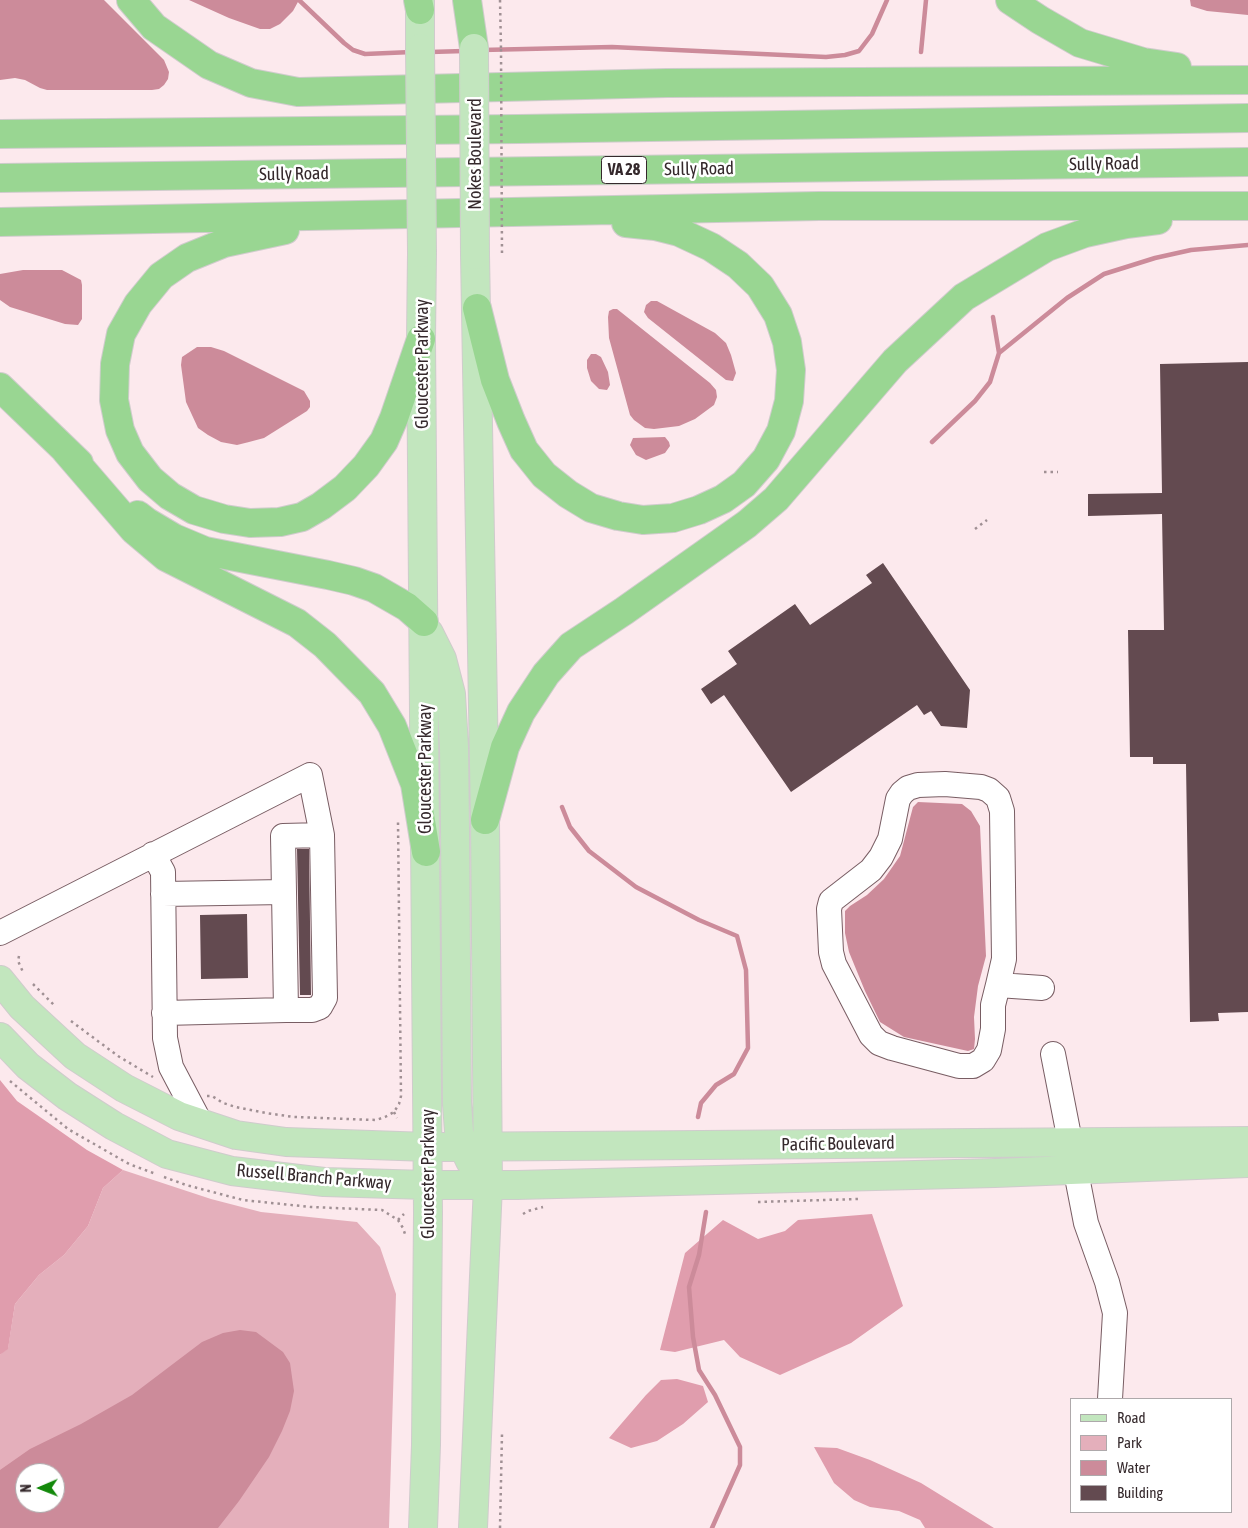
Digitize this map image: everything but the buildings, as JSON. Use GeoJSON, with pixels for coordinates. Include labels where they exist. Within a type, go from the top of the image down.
{"type":"FeatureCollection","features":[{"type":"Feature","properties":{"kind":"highway"},"geometry":{"type":"LineString","coordinates":[[131,0],[154,27],[209,65],[251,83],[298,92],[667,83],[1248,80]]}},
{"type":"Feature","properties":{"kind":"highway"},"geometry":{"type":"LineString","coordinates":[[466,0],[474,48]]}},
{"type":"Feature","properties":{"kind":"highway"},"geometry":{"type":"LineString","coordinates":[[1010,0],[1080,43],[1142,62],[1248,76]]}},
{"type":"Feature","properties":{"kind":"highway"},"geometry":{"type":"LineString","coordinates":[[0,134],[508,129],[1248,118]]}},
{"type":"Feature","properties":{"kind":"highway","name":"Sully Road"},"geometry":{"type":"LineString","coordinates":[[0,178],[1248,162]]}},
{"type":"Feature","properties":{"kind":"highway"},"geometry":{"type":"LineString","coordinates":[[0,222],[819,206],[1248,206]]}},
{"type":"Feature","properties":{"kind":"highway"},"geometry":{"type":"LineString","coordinates":[[484,820],[505,747],[520,712],[546,674],[571,646],[747,524],[776,499],[895,361],[964,297],[1047,247],[1085,233],[1126,224],[1248,206]]}},
{"type":"Feature","properties":{"kind":"highway"},"geometry":{"type":"LineString","coordinates":[[477,308],[495,380],[524,450],[544,474],[568,494],[591,508],[618,516],[643,520],[673,518],[699,510],[723,499],[744,484],[766,459],[781,431],[790,401],[792,370],[787,342],[778,315],[760,286],[738,265],[711,247],[679,232],[655,226],[580,217],[551,211]]}},
{"type":"Feature","properties":{"kind":"highway"},"geometry":{"type":"LineString","coordinates":[[363,216],[280,230],[224,243],[187,258],[161,276],[138,304],[122,334],[115,364],[114,400],[120,430],[130,453],[150,479],[170,496],[194,510],[224,519],[250,523],[280,522],[302,517],[321,506],[345,488],[366,466],[384,441],[394,418],[421,339]]}},
{"type":"Feature","properties":{"kind":"highway"},"geometry":{"type":"LineString","coordinates":[[0,387],[118,499],[147,522],[174,538],[205,551],[354,581],[374,588],[408,606],[424,622]]}},
{"type":"Feature","properties":{"kind":"highway"},"geometry":{"type":"LineString","coordinates":[[66,451],[134,530],[166,557],[297,623],[325,645],[372,693],[392,726],[415,784],[426,852]]}},
{"type":"Feature","properties":{"kind":"main road","name":"Nokes Boulevard"},"geometry":{"type":"LineString","coordinates":[[476,0],[474,48],[477,308]]}},
{"type":"Feature","properties":{"kind":"main road","name":"Gloucester Parkway"},"geometry":{"type":"LineString","coordinates":[[419,3],[428,1147],[426,1445],[423,1528]]}},
{"type":"Feature","properties":{"kind":"main road"},"geometry":{"type":"LineString","coordinates":[[473,1528],[489,1432],[488,1185],[475,1146],[484,820],[477,308]]}},
{"type":"Feature","properties":{"kind":"main road"},"geometry":{"type":"LineString","coordinates":[[424,622],[442,659],[451,694],[454,747],[459,1132],[475,1146]]}},
{"type":"Feature","properties":{"kind":"main road","name":"Russell Branch Parkway"},"geometry":{"type":"LineString","coordinates":[[13,972],[22,1007],[76,1056],[124,1088],[179,1116],[236,1135],[286,1142],[428,1147]]}},
{"type":"Feature","properties":{"kind":"main road","name":"Russell Branch Parkway"},"geometry":{"type":"LineString","coordinates":[[0,1037],[28,1066],[67,1096],[114,1126],[167,1154],[232,1171],[324,1182],[488,1185]]}},
{"type":"Feature","properties":{"kind":"main road","name":"Pacific Boulevard"},"geometry":{"type":"LineString","coordinates":[[428,1147],[1248,1141]]}},
{"type":"Feature","properties":{"kind":"main road","name":"Pacific Boulevard"},"geometry":{"type":"LineString","coordinates":[[488,1185],[1075,1170],[1248,1163]]}},
{"type":"Feature","properties":{"kind":"street"},"geometry":{"type":"LineString","coordinates":[[0,933],[310,775],[322,836],[324,998],[320,1007],[312,1010],[164,1012]]}},
{"type":"Feature","properties":{"kind":"street"},"geometry":{"type":"LineString","coordinates":[[945,784],[981,787],[989,790],[998,798],[1002,810],[1004,959],[998,984],[993,1005],[993,1029],[989,1050],[983,1060],[973,1066],[959,1066],[879,1043],[871,1035],[834,964],[831,952],[828,909],[831,901],[871,870],[881,857],[890,839],[898,799],[908,788],[918,785],[945,784]]}},
{"type":"Feature","properties":{"kind":"street"},"geometry":{"type":"LineString","coordinates":[[286,1010],[283,836],[322,836]]}},
{"type":"Feature","properties":{"kind":"street"},"geometry":{"type":"LineString","coordinates":[[154,854],[163,872],[165,1038],[171,1067],[201,1124]]}},
{"type":"Feature","properties":{"kind":"street"},"geometry":{"type":"LineString","coordinates":[[163,894],[284,892]]}},
{"type":"Feature","properties":{"kind":"street"},"geometry":{"type":"LineString","coordinates":[[998,984],[1042,988]]}},
{"type":"Feature","properties":{"kind":"street"},"geometry":{"type":"LineString","coordinates":[[1054,1054],[1086,1222],[1107,1282],[1115,1313],[1110,1398]]}},
{"type":"Feature","properties":{"kind":"path"},"geometry":{"type":"LineString","coordinates":[[500,0],[502,255]]}},
{"type":"Feature","properties":{"kind":"path"},"geometry":{"type":"LineString","coordinates":[[1044,472],[1058,472]]}},
{"type":"Feature","properties":{"kind":"path"},"geometry":{"type":"LineString","coordinates":[[975,529],[987,520]]}},
{"type":"Feature","properties":{"kind":"path"},"geometry":{"type":"LineString","coordinates":[[203,1096],[212,1096],[223,1103],[266,1113],[294,1117],[376,1120],[394,1112],[401,1096],[398,821]]}},
{"type":"Feature","properties":{"kind":"path"},"geometry":{"type":"LineString","coordinates":[[18,960],[22,971],[13,972],[19,956]]}},
{"type":"Feature","properties":{"kind":"path"},"geometry":{"type":"LineString","coordinates":[[30,982],[54,1005]]}},
{"type":"Feature","properties":{"kind":"path"},"geometry":{"type":"LineString","coordinates":[[66,1017],[118,1056],[160,1081]]}},
{"type":"Feature","properties":{"kind":"path"},"geometry":{"type":"LineString","coordinates":[[394,1112],[396,1118]]}},
{"type":"Feature","properties":{"kind":"path"},"geometry":{"type":"LineString","coordinates":[[398,1220],[404,1214]]}},
{"type":"Feature","properties":{"kind":"path"},"geometry":{"type":"LineString","coordinates":[[489,1432],[500,1528]]}},
{"type":"Feature","properties":{"kind":"green space"},"geometry":{"type":"Polygon","coordinates":[[[123,1170],[211,1199],[261,1212],[357,1222],[380,1247],[396,1294],[389,1528],[0,1528],[0,1355],[8,1348],[15,1304],[39,1275],[64,1255],[88,1226],[103,1188],[123,1170]]]}},
{"type":"Feature","properties":{"kind":"shaded area"},"geometry":{"type":"Polygon","coordinates":[[[0,1080],[17,1101],[87,1150],[123,1170],[103,1188],[88,1226],[64,1255],[39,1275],[15,1304],[8,1349],[0,1355],[0,1080]]]}},
{"type":"Feature","properties":{"kind":"shaded area"},"geometry":{"type":"Polygon","coordinates":[[[872,1214],[903,1306],[851,1343],[780,1375],[740,1357],[724,1340],[675,1352],[660,1350],[685,1253],[723,1220],[758,1239],[785,1231],[798,1220],[872,1214]]]}},
{"type":"Feature","properties":{"kind":"shaded area"},"geometry":{"type":"Polygon","coordinates":[[[677,1379],[703,1386],[708,1402],[683,1424],[657,1441],[631,1448],[609,1438],[661,1380],[677,1379]]]}},
{"type":"Feature","properties":{"kind":"shaded area"},"geometry":{"type":"Polygon","coordinates":[[[814,1447],[837,1448],[870,1460],[921,1483],[994,1528],[925,1528],[920,1520],[899,1511],[870,1507],[854,1500],[834,1483],[814,1447]]]}},
{"type":"Feature","properties":{"kind":"water"},"geometry":{"type":"Polygon","coordinates":[[[0,0],[104,0],[164,60],[169,72],[168,79],[159,89],[152,90],[47,90],[25,80],[15,78],[0,80],[0,0]]]}},
{"type":"Feature","properties":{"kind":"water"},"geometry":{"type":"Polygon","coordinates":[[[189,0],[299,0],[293,11],[280,24],[270,29],[260,29],[229,18],[189,0]]]}},
{"type":"Feature","properties":{"kind":"water"},"geometry":{"type":"Polygon","coordinates":[[[1190,0],[1248,0],[1248,15],[1207,11],[1191,6],[1190,0]]]}},
{"type":"Feature","properties":{"kind":"water"},"geometry":{"type":"Polygon","coordinates":[[[23,270],[62,270],[81,280],[82,319],[78,325],[65,324],[10,307],[0,300],[0,274],[23,270]]]}},
{"type":"Feature","properties":{"kind":"water"},"geometry":{"type":"Polygon","coordinates":[[[651,301],[657,301],[715,333],[726,343],[736,373],[733,381],[726,380],[648,318],[644,312],[646,305],[651,301]]]}},
{"type":"Feature","properties":{"kind":"water"},"geometry":{"type":"Polygon","coordinates":[[[617,309],[710,383],[716,390],[717,397],[714,405],[695,419],[679,426],[654,429],[645,428],[634,420],[630,415],[609,338],[608,317],[609,311],[617,309]]]}},
{"type":"Feature","properties":{"kind":"water"},"geometry":{"type":"Polygon","coordinates":[[[197,347],[211,347],[224,351],[304,391],[310,401],[310,407],[307,411],[264,438],[237,445],[221,442],[198,428],[186,402],[181,365],[182,357],[197,347]]]}},
{"type":"Feature","properties":{"kind":"water"},"geometry":{"type":"Polygon","coordinates":[[[591,354],[601,357],[608,372],[610,385],[607,390],[599,389],[591,381],[587,360],[591,354]]]}},
{"type":"Feature","properties":{"kind":"water"},"geometry":{"type":"Polygon","coordinates":[[[665,437],[670,446],[665,453],[646,460],[636,455],[630,445],[633,438],[665,437]]]}},
{"type":"Feature","properties":{"kind":"water"},"geometry":{"type":"Polygon","coordinates":[[[918,802],[962,804],[971,811],[980,826],[986,956],[978,986],[974,1017],[974,1049],[968,1051],[904,1037],[880,1022],[849,952],[845,933],[845,911],[867,895],[884,879],[900,856],[913,807],[918,802]]]}},
{"type":"Feature","properties":{"kind":"water"},"geometry":{"type":"Polygon","coordinates":[[[240,1330],[256,1332],[283,1352],[290,1363],[294,1391],[290,1411],[269,1457],[218,1528],[0,1528],[0,1470],[30,1449],[81,1424],[132,1395],[202,1342],[223,1333],[240,1330]]]}},
{"type":"Feature","properties":{"kind":"waterway"},"geometry":{"type":"LineString","coordinates":[[299,0],[353,50],[365,54],[412,52]]}},
{"type":"Feature","properties":{"kind":"waterway"},"geometry":{"type":"LineString","coordinates":[[482,50],[612,47],[826,57],[845,55],[859,51],[872,34],[887,0]]}},
{"type":"Feature","properties":{"kind":"waterway"},"geometry":{"type":"LineString","coordinates":[[921,52],[926,0]]}},
{"type":"Feature","properties":{"kind":"waterway"},"geometry":{"type":"LineString","coordinates":[[430,52],[464,51]]}},
{"type":"Feature","properties":{"kind":"waterway"},"geometry":{"type":"LineString","coordinates":[[999,353],[1067,298],[1104,274],[1155,258],[1191,250],[1248,245]]}},
{"type":"Feature","properties":{"kind":"waterway"},"geometry":{"type":"LineString","coordinates":[[932,442],[975,401],[990,382],[999,353],[993,317]]}},
{"type":"Feature","properties":{"kind":"waterway"},"geometry":{"type":"LineString","coordinates":[[562,807],[570,827],[589,851],[636,887],[699,920],[737,936],[746,970],[748,1048],[734,1074],[716,1085],[701,1103],[698,1117]]}},
{"type":"Feature","properties":{"kind":"waterway"},"geometry":{"type":"LineString","coordinates":[[706,1212],[699,1255],[689,1287],[693,1337],[699,1370],[715,1395],[740,1447],[740,1465],[712,1528]]}}]}
